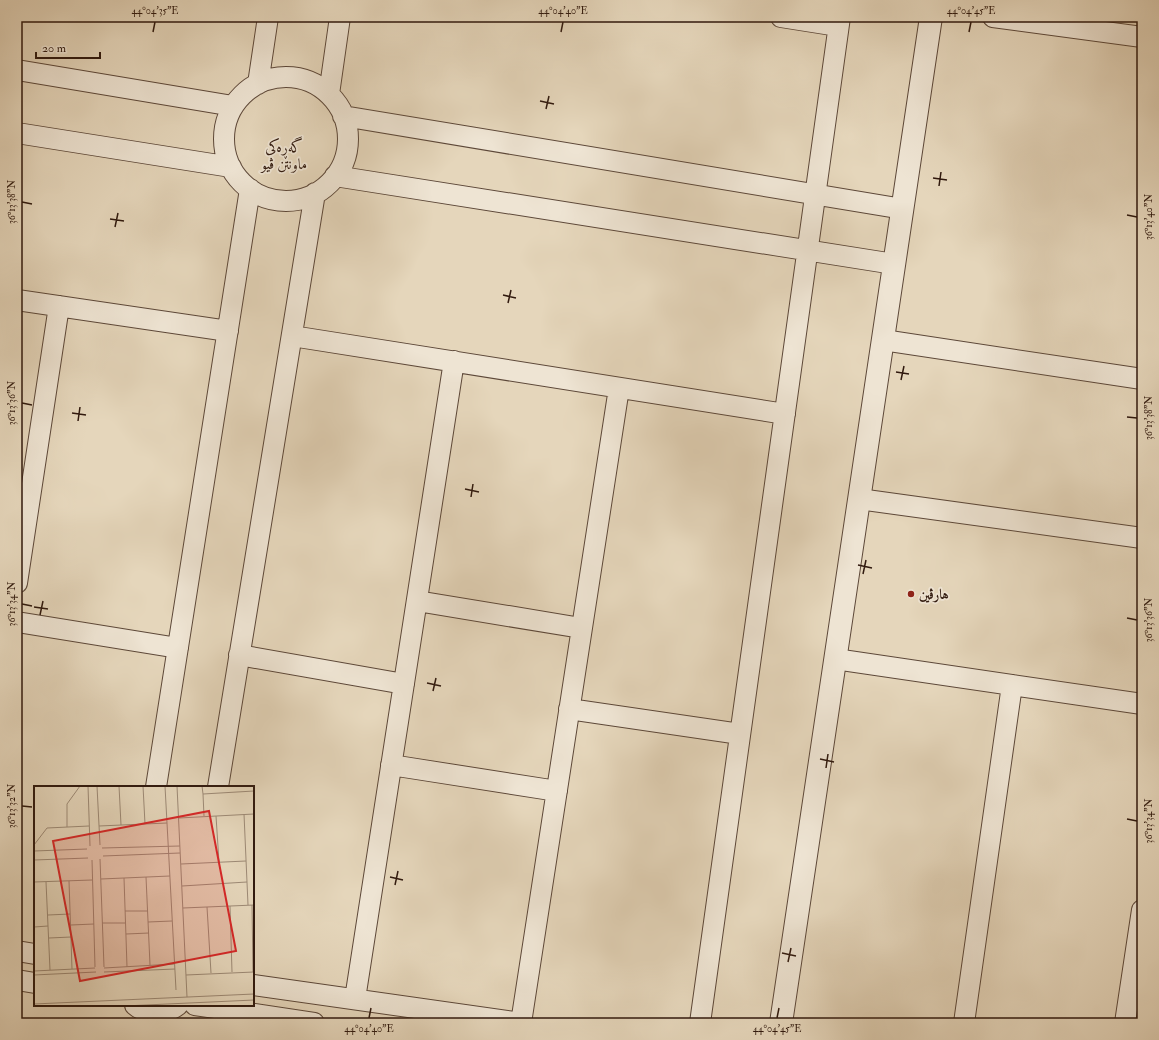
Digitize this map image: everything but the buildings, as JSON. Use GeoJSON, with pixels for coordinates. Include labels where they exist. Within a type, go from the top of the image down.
{"type":"FeatureCollection","features":[{"type":"Feature","properties":{"kind":"street"},"geometry":{"type":"LineString","coordinates":[[258,84],[268,17]]}},
{"type":"Feature","properties":{"kind":"street"},"geometry":{"type":"LineString","coordinates":[[329,94],[340,17]]}},
{"type":"Feature","properties":{"kind":"street"},"geometry":{"type":"LineString","coordinates":[[700,1023],[839,21],[781,17]]}},
{"type":"Feature","properties":{"kind":"street"},"geometry":{"type":"LineString","coordinates":[[781,1023],[931,17]]}},
{"type":"Feature","properties":{"kind":"street"},"geometry":{"type":"LineString","coordinates":[[993,17],[1116,25],[1142,37]]}},
{"type":"Feature","properties":{"kind":"street"},"geometry":{"type":"LineString","coordinates":[[17,70],[233,106]]}},
{"type":"Feature","properties":{"kind":"street"},"geometry":{"type":"LineString","coordinates":[[276,78],[295,78],[313,83],[329,94],[337,104],[343,116],[347,131],[347,147],[343,163],[335,176],[322,189],[307,197],[289,200],[272,199],[255,192],[241,182],[231,167],[225,153],[224,137],[226,121],[233,106],[240,97],[258,84],[276,78]]}},
{"type":"Feature","properties":{"kind":"street"},"geometry":{"type":"LineString","coordinates":[[343,116],[903,208]]}},
{"type":"Feature","properties":{"kind":"street"},"geometry":{"type":"LineString","coordinates":[[17,134],[231,167]]}},
{"type":"Feature","properties":{"kind":"street"},"geometry":{"type":"LineString","coordinates":[[335,176],[894,264]]}},
{"type":"Feature","properties":{"kind":"street"},"geometry":{"type":"LineString","coordinates":[[156,786],[250,188]]}},
{"type":"Feature","properties":{"kind":"street"},"geometry":{"type":"LineString","coordinates":[[218,786],[315,193]]}},
{"type":"Feature","properties":{"kind":"street"},"geometry":{"type":"LineString","coordinates":[[17,300],[228,331]]}},
{"type":"Feature","properties":{"kind":"street"},"geometry":{"type":"LineString","coordinates":[[17,583],[20,546],[59,306]]}},
{"type":"Feature","properties":{"kind":"street"},"geometry":{"type":"LineString","coordinates":[[292,336],[785,414]]}},
{"type":"Feature","properties":{"kind":"street"},"geometry":{"type":"LineString","coordinates":[[883,340],[1142,380]]}},
{"type":"Feature","properties":{"kind":"street"},"geometry":{"type":"LineString","coordinates":[[355,1000],[454,361]]}},
{"type":"Feature","properties":{"kind":"street"},"geometry":{"type":"LineString","coordinates":[[254,985],[521,1023],[619,388]]}},
{"type":"Feature","properties":{"kind":"street"},"geometry":{"type":"LineString","coordinates":[[860,499],[1142,538]]}},
{"type":"Feature","properties":{"kind":"street"},"geometry":{"type":"LineString","coordinates":[[417,601],[581,628]]}},
{"type":"Feature","properties":{"kind":"street"},"geometry":{"type":"LineString","coordinates":[[17,622],[178,648]]}},
{"type":"Feature","properties":{"kind":"street"},"geometry":{"type":"LineString","coordinates":[[240,655],[404,684]]}},
{"type":"Feature","properties":{"kind":"street"},"geometry":{"type":"LineString","coordinates":[[835,659],[1142,704]]}},
{"type":"Feature","properties":{"kind":"street"},"geometry":{"type":"LineString","coordinates":[[964,1023],[1012,685]]}},
{"type":"Feature","properties":{"kind":"street"},"geometry":{"type":"LineString","coordinates":[[570,709],[740,734]]}},
{"type":"Feature","properties":{"kind":"street"},"geometry":{"type":"LineString","coordinates":[[391,765],[557,791]]}},
{"type":"Feature","properties":{"kind":"street"},"geometry":{"type":"LineString","coordinates":[[1125,1023],[1142,910]]}},
{"type":"Feature","properties":{"kind":"street"},"geometry":{"type":"LineString","coordinates":[[17,951],[34,954]]}},
{"type":"Feature","properties":{"kind":"street"},"geometry":{"type":"LineString","coordinates":[[17,980],[34,983]]}},
{"type":"Feature","properties":{"kind":"street"},"geometry":{"type":"LineString","coordinates":[[136,1006],[149,1012],[161,1013],[172,1010],[177,1006]]}},
{"type":"Feature","properties":{"kind":"street"},"geometry":{"type":"LineString","coordinates":[[202,1006],[314,1023]]}},
{"type":"Feature","properties":{"kind":"place","name":"هارڤين"},"geometry":{"type":"Point","coordinates":[911,594]}},
{"type":"Feature","properties":{"kind":"district","name":"گەڕەکی ماونتن ڤیو"},"geometry":{"type":"Point","coordinates":[284,156]}}]}
